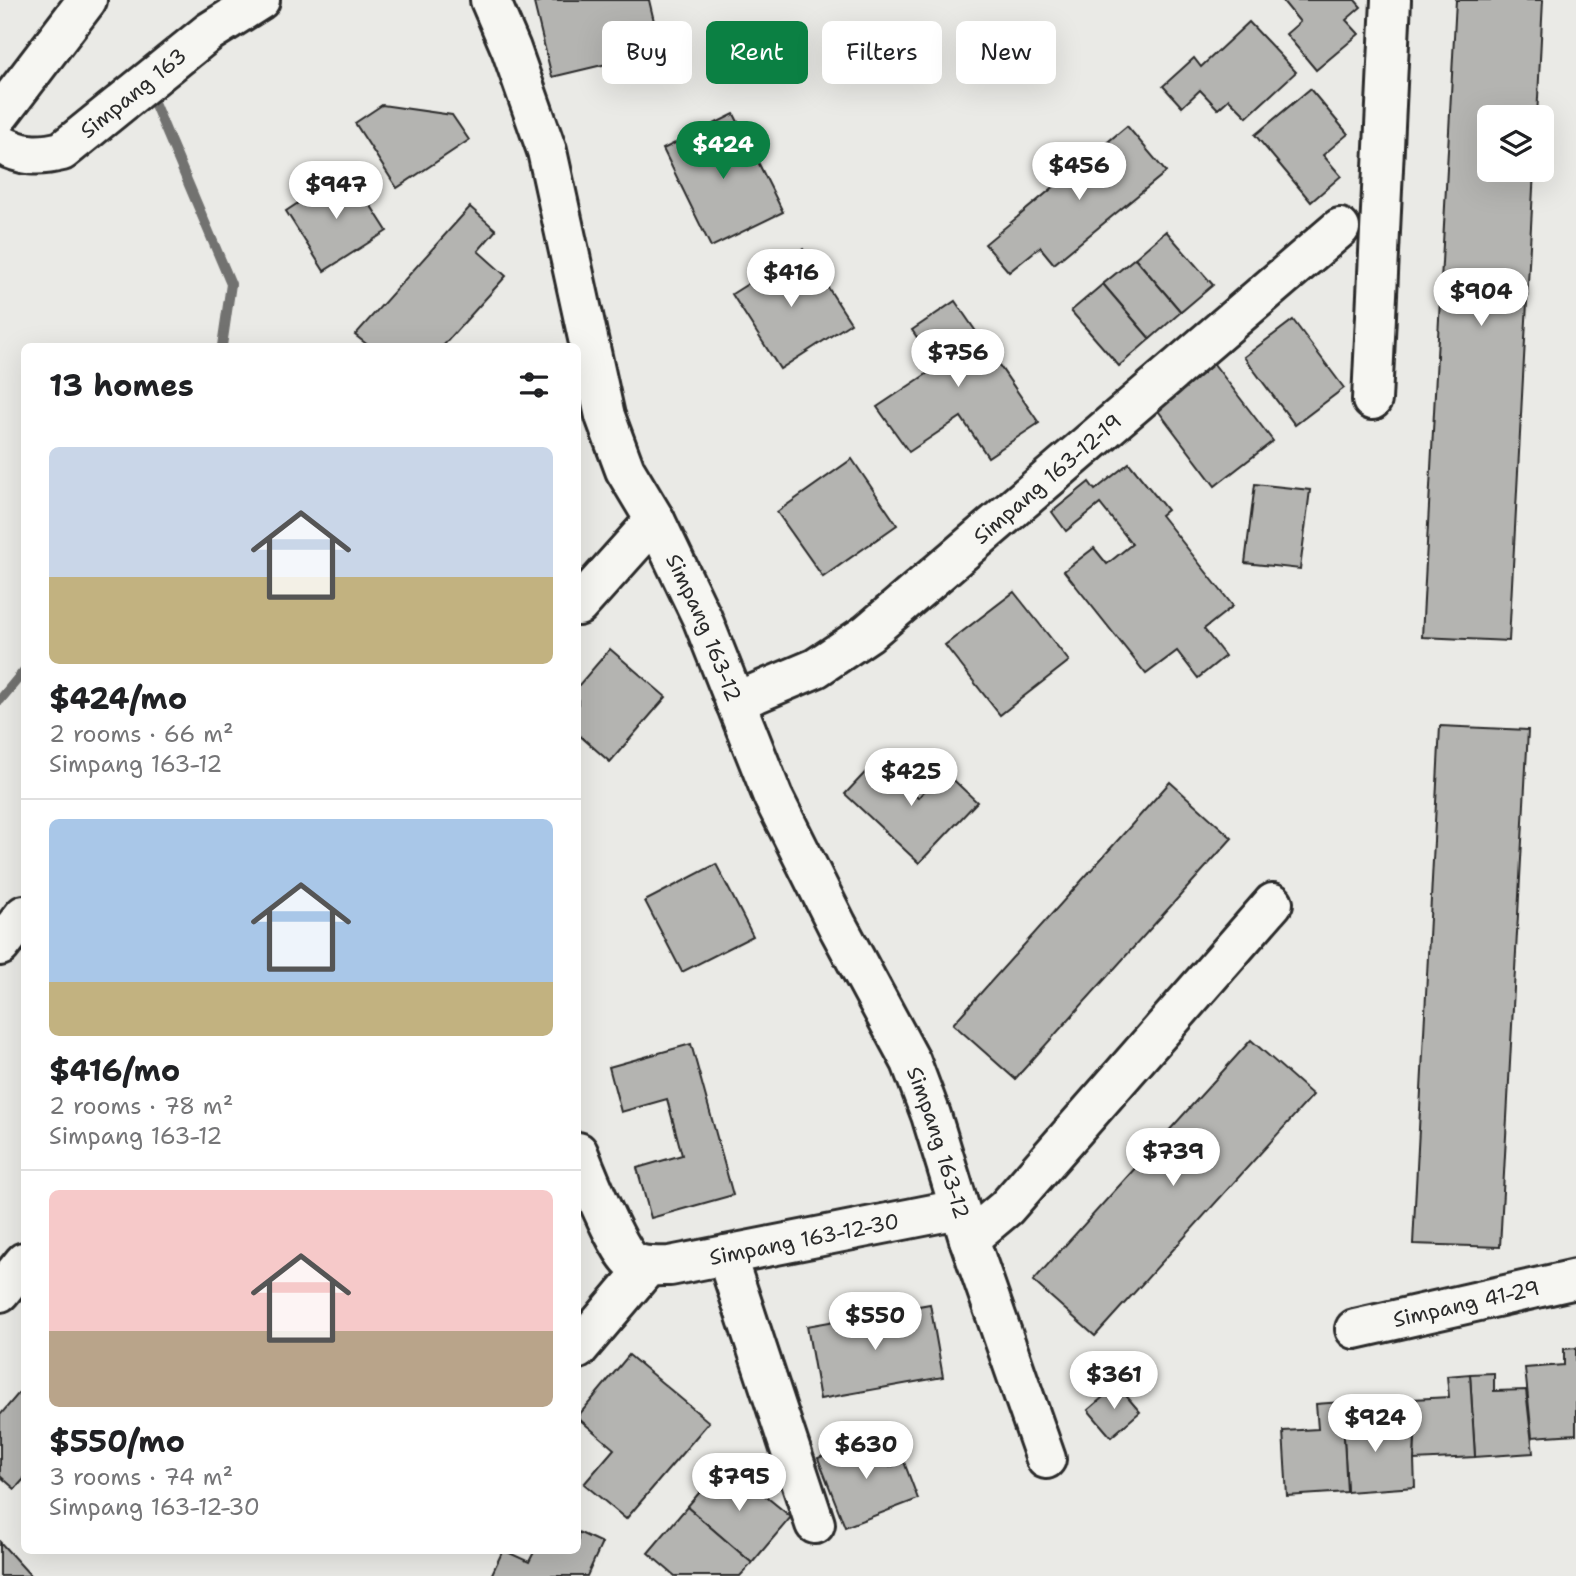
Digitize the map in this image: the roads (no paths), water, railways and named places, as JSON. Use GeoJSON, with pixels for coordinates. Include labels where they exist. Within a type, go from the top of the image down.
{"type":"FeatureCollection","features":[{"type":"Feature","properties":{"kind":"street"},"geometry":{"type":"LineString","coordinates":[[0,114],[87,0]]}},
{"type":"Feature","properties":{"kind":"street","name":"Simpang 163"},"geometry":{"type":"LineString","coordinates":[[0,144],[23,154],[42,156],[62,151],[209,32],[260,0]]}},
{"type":"Feature","properties":{"kind":"street","name":"Simpang 163-12"},"geometry":{"type":"LineString","coordinates":[[490,0],[512,50],[547,151],[605,415],[625,470],[655,520],[702,618],[773,797],[836,925],[911,1062],[1046,1459]]}},
{"type":"Feature","properties":{"kind":"street"},"geometry":{"type":"LineString","coordinates":[[1372,400],[1391,0]]}},
{"type":"Feature","properties":{"kind":"street","name":"Simpang 163-12-19"},"geometry":{"type":"LineString","coordinates":[[735,702],[816,668],[868,633],[1340,228]]}},
{"type":"Feature","properties":{"kind":"street"},"geometry":{"type":"LineString","coordinates":[[581,603],[655,520]]}},
{"type":"Feature","properties":{"kind":"street","name":"Simpang 163-12"},"geometry":{"type":"LineString","coordinates":[[964,1224],[1006,1208],[1273,903]]}},
{"type":"Feature","properties":{"kind":"street"},"geometry":{"type":"LineString","coordinates":[[0,946],[21,919]]}},
{"type":"Feature","properties":{"kind":"street"},"geometry":{"type":"LineString","coordinates":[[581,1159],[621,1247],[632,1261],[648,1266],[581,1345]]}},
{"type":"Feature","properties":{"kind":"street","name":"Simpang 163-12-30"},"geometry":{"type":"LineString","coordinates":[[648,1266],[670,1266],[726,1255],[964,1224]]}},
{"type":"Feature","properties":{"kind":"street"},"geometry":{"type":"LineString","coordinates":[[726,1255],[815,1524]]}},
{"type":"Feature","properties":{"kind":"street"},"geometry":{"type":"LineString","coordinates":[[0,1292],[21,1266]]}},
{"type":"Feature","properties":{"kind":"street","name":"Simpang 41-29"},"geometry":{"type":"LineString","coordinates":[[1355,1329],[1576,1279]]}},
{"type":"Feature","properties":{"kind":"waterway"},"geometry":{"type":"LineString","coordinates":[[153,100],[231,284],[222,343]]}},
{"type":"Feature","properties":{"kind":"waterway"},"geometry":{"type":"LineString","coordinates":[[0,700],[21,675]]}}]}
